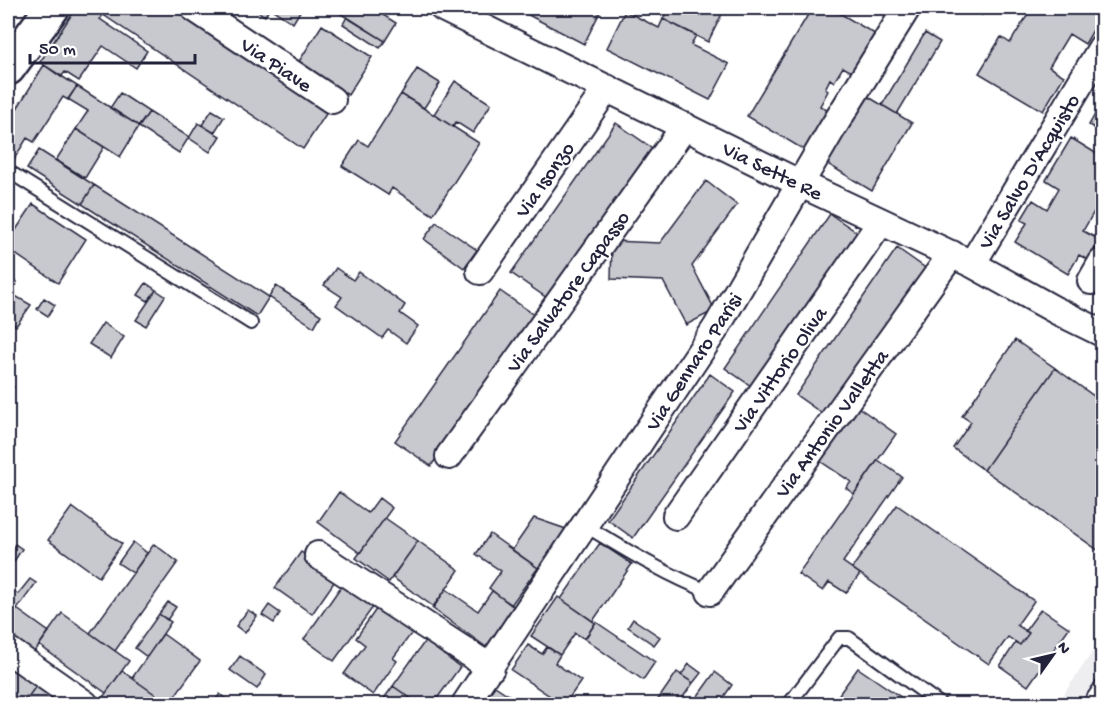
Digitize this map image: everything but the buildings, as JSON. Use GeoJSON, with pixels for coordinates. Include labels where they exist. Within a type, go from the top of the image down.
{"type":"FeatureCollection","features":[{"type":"Feature","properties":{"kind":"street"},"geometry":{"type":"LineString","coordinates":[[10,60],[52,8]]}},
{"type":"Feature","properties":{"kind":"street","name":"Via Piave"},"geometry":{"type":"LineString","coordinates":[[194,8],[332,100]]}},
{"type":"Feature","properties":{"kind":"street","name":"Via Sette Re"},"geometry":{"type":"LineString","coordinates":[[443,8],[801,184],[962,259],[1102,333]]}},
{"type":"Feature","properties":{"kind":"street","name":"Via Gennaro Parisi"},"geometry":{"type":"LineString","coordinates":[[465,705],[716,328],[907,8]]}},
{"type":"Feature","properties":{"kind":"street","name":"Via Salvo D'Acquisto"},"geometry":{"type":"LineString","coordinates":[[962,259],[1102,47]]}},
{"type":"Feature","properties":{"kind":"street","name":"Via Isonzo"},"geometry":{"type":"LineString","coordinates":[[480,271],[607,88]]}},
{"type":"Feature","properties":{"kind":"street","name":"Via Salvatore Capasso"},"geometry":{"type":"LineString","coordinates":[[449,456],[685,126]]}},
{"type":"Feature","properties":{"kind":"street","name":"Via Vittorio Oliva"},"geometry":{"type":"LineString","coordinates":[[676,516],[881,222]]}},
{"type":"Feature","properties":{"kind":"street","name":"Via Antonio Valletta"},"geometry":{"type":"LineString","coordinates":[[710,592],[962,259]]}},
{"type":"Feature","properties":{"kind":"street"},"geometry":{"type":"LineString","coordinates":[[318,555],[491,668]]}},
{"type":"Feature","properties":{"kind":"street"},"geometry":{"type":"LineString","coordinates":[[8,650],[85,705]]}},
{"type":"Feature","properties":{"kind":"lane"},"geometry":{"type":"LineString","coordinates":[[8,171],[251,323]]}},
{"type":"Feature","properties":{"kind":"lane"},"geometry":{"type":"LineString","coordinates":[[586,526],[643,560],[690,585],[710,592]]}},
{"type":"Feature","properties":{"kind":"lane"},"geometry":{"type":"LineString","coordinates":[[789,705],[839,638],[849,638],[940,705]]}},
{"type":"Feature","properties":{"kind":"lane"},"geometry":{"type":"LineString","coordinates":[[1089,705],[1102,685]]}},
{"type":"Feature","properties":{"kind":"shaded area"},"geometry":{"type":"Polygon","coordinates":[[[1102,638],[1102,704],[1057,704],[1102,638]]]}}]}
